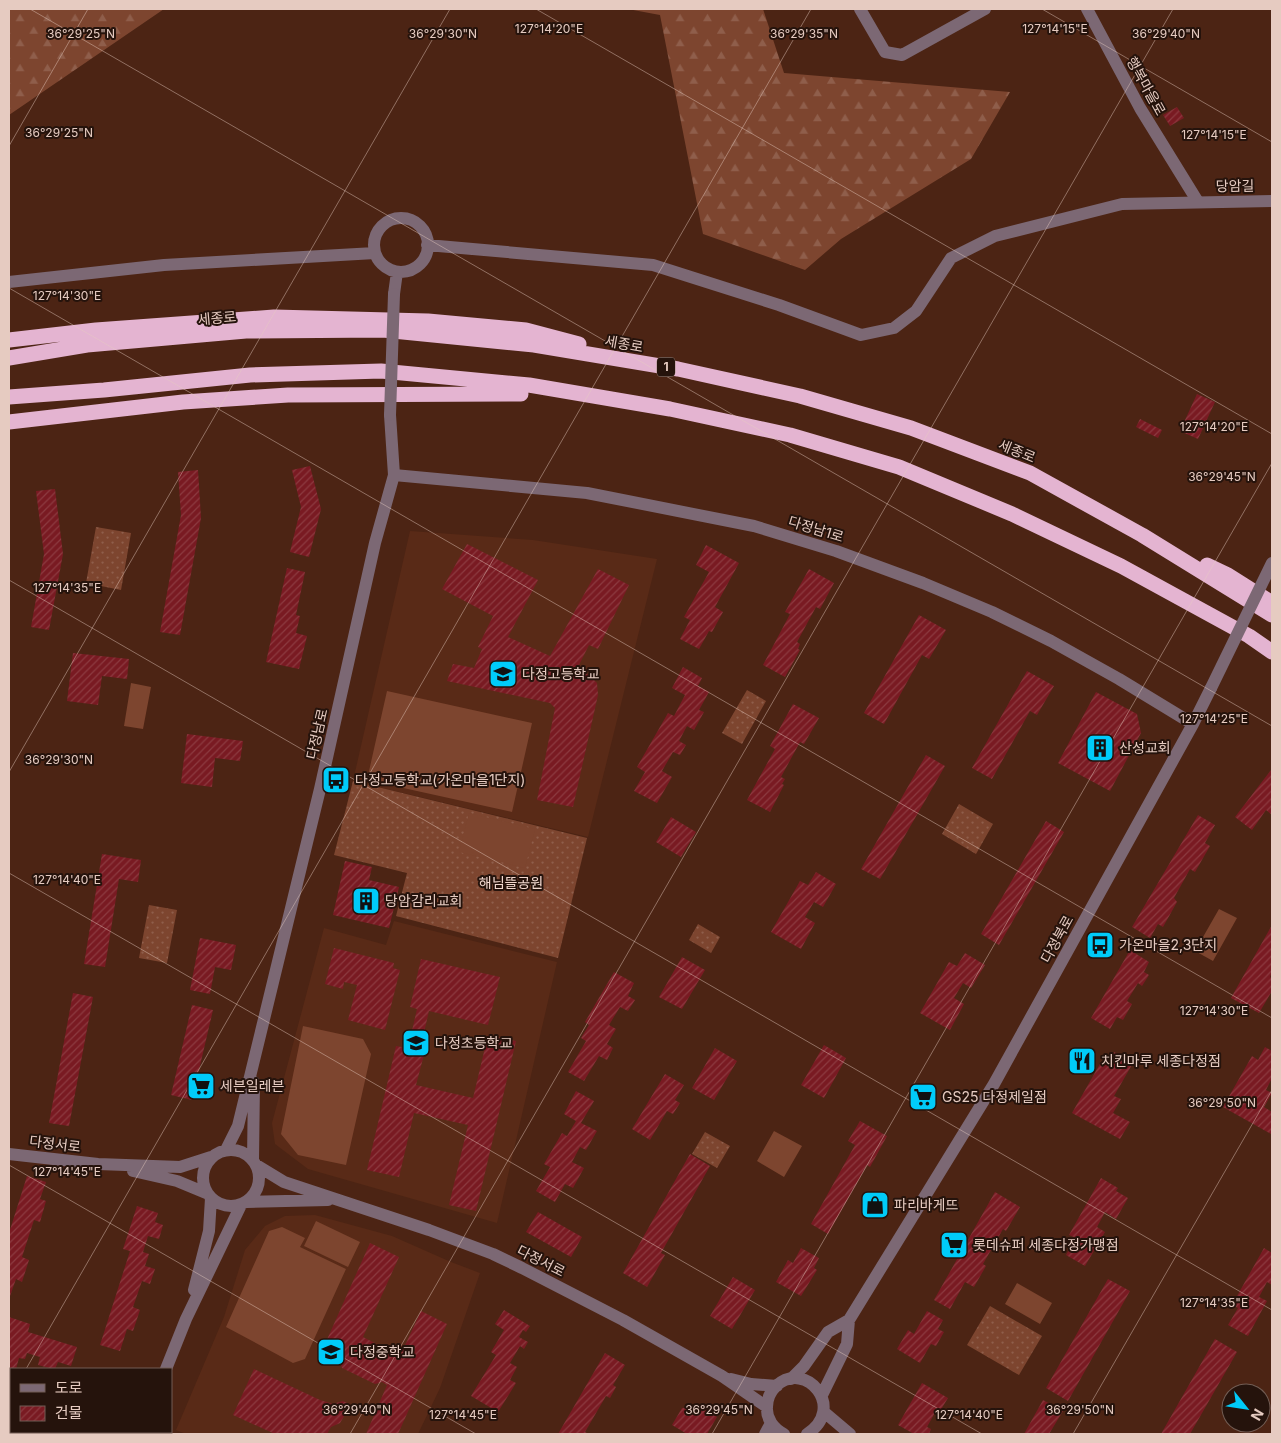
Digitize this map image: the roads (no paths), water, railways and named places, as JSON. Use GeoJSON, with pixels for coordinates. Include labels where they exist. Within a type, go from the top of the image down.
{"type":"FeatureCollection","features":[{"type":"Feature","properties":{"kind":"highway"},"geometry":{"type":"LineString","coordinates":[[9,340],[96,330],[274,317],[428,320],[526,330],[678,369]]}},
{"type":"Feature","properties":{"kind":"highway","name":"세종로"},"geometry":{"type":"LineString","coordinates":[[9,358],[87,345],[246,331],[383,330],[534,345],[678,369],[800,396],[911,428],[1030,473],[1142,535],[1272,615]]}},
{"type":"Feature","properties":{"kind":"highway"},"geometry":{"type":"LineString","coordinates":[[9,396],[104,390],[250,375],[381,370],[529,385],[670,409],[790,435],[899,467],[1012,514],[1121,566],[1249,636],[1272,652]]}},
{"type":"Feature","properties":{"kind":"highway"},"geometry":{"type":"LineString","coordinates":[[9,422],[183,402],[288,395],[503,393],[601,397]]}},
{"type":"Feature","properties":{"kind":"highway"},"geometry":{"type":"LineString","coordinates":[[1142,535],[1228,575],[1272,603]]}},
{"type":"Feature","properties":{"kind":"highway"},"geometry":{"type":"LineString","coordinates":[[1249,636],[1272,658]]}},
{"type":"Feature","properties":{"kind":"street"},"geometry":{"type":"LineString","coordinates":[[860,9],[885,52],[902,56],[985,9]]}},
{"type":"Feature","properties":{"kind":"street","name":"행복마을로"},"geometry":{"type":"LineString","coordinates":[[1087,9],[1140,108],[1198,202]]}},
{"type":"Feature","properties":{"kind":"street","name":"당암길"},"geometry":{"type":"LineString","coordinates":[[427,245],[653,265],[780,304],[861,335],[894,328],[916,311],[951,258],[995,236],[1122,204],[1272,200]]}},
{"type":"Feature","properties":{"kind":"street"},"geometry":{"type":"LineString","coordinates":[[394,219],[403,219],[419,226],[424,233],[427,245],[423,260],[417,266],[409,271],[398,272],[384,267],[378,260],[374,244],[376,236],[387,223],[394,219]]}},
{"type":"Feature","properties":{"kind":"street"},"geometry":{"type":"LineString","coordinates":[[9,282],[164,265],[375,253]]}},
{"type":"Feature","properties":{"kind":"street","name":"다정남로"},"geometry":{"type":"LineString","coordinates":[[254,1058],[320,789],[375,543],[394,475],[390,415],[394,294],[398,272]]}},
{"type":"Feature","properties":{"kind":"street","name":"다정남1로"},"geometry":{"type":"LineString","coordinates":[[394,475],[587,493],[754,526],[836,551],[923,583],[992,612],[1051,641],[1119,679],[1193,724]]}},
{"type":"Feature","properties":{"kind":"street","name":"다정북로"},"geometry":{"type":"LineString","coordinates":[[849,1320],[994,1084],[1193,724],[1272,563]]}},
{"type":"Feature","properties":{"kind":"street"},"geometry":{"type":"LineString","coordinates":[[226,1150],[238,1126],[254,1058]]}},
{"type":"Feature","properties":{"kind":"street"},"geometry":{"type":"LineString","coordinates":[[166,1368],[186,1319],[244,1203],[254,1195],[259,1185],[259,1175],[255,1162],[254,1058]]}},
{"type":"Feature","properties":{"kind":"street"},"geometry":{"type":"LineString","coordinates":[[98,1164],[180,1167],[226,1150],[236,1150],[245,1153],[255,1162]]}},
{"type":"Feature","properties":{"kind":"street","name":"다정서로"},"geometry":{"type":"LineString","coordinates":[[9,1154],[98,1164]]}},
{"type":"Feature","properties":{"kind":"street"},"geometry":{"type":"LineString","coordinates":[[186,1319],[209,1231],[208,1196],[202,1181],[204,1168],[211,1157]]}},
{"type":"Feature","properties":{"kind":"street","name":"다정서로"},"geometry":{"type":"LineString","coordinates":[[255,1162],[284,1182],[405,1222],[492,1254],[623,1320],[722,1376]]}},
{"type":"Feature","properties":{"kind":"street"},"geometry":{"type":"LineString","coordinates":[[98,1164],[177,1181],[220,1204],[230,1207],[244,1203],[335,1200]]}},
{"type":"Feature","properties":{"kind":"street"},"geometry":{"type":"LineString","coordinates":[[784,1434],[777,1430],[771,1422],[767,1407],[771,1392],[777,1386],[792,1379],[804,1366],[828,1332],[849,1320]]}},
{"type":"Feature","properties":{"kind":"street"},"geometry":{"type":"LineString","coordinates":[[822,1395],[846,1344],[849,1320]]}},
{"type":"Feature","properties":{"kind":"street"},"geometry":{"type":"LineString","coordinates":[[722,1376],[751,1384],[777,1386]]}},
{"type":"Feature","properties":{"kind":"street"},"geometry":{"type":"LineString","coordinates":[[722,1376],[767,1407]]}},
{"type":"Feature","properties":{"kind":"street"},"geometry":{"type":"LineString","coordinates":[[792,1379],[809,1382],[822,1395],[824,1412],[821,1421],[808,1434]]}},
{"type":"Feature","properties":{"kind":"street"},"geometry":{"type":"LineString","coordinates":[[824,1412],[850,1434]]}},
{"type":"Feature","properties":{"kind":"street"},"geometry":{"type":"LineString","coordinates":[[764,1434],[771,1422]]}},
{"type":"Feature","properties":{"kind":"place","name":"다정고등학교"},"geometry":{"type":"Point","coordinates":[503,674]}},
{"type":"Feature","properties":{"kind":"place","name":"산성교회"},"geometry":{"type":"Point","coordinates":[1100,748]}},
{"type":"Feature","properties":{"kind":"place","name":"다정고등학교(가온마을1단지)"},"geometry":{"type":"Point","coordinates":[336,780]}},
{"type":"Feature","properties":{"kind":"place","name":"당암감리교회"},"geometry":{"type":"Point","coordinates":[366,901]}},
{"type":"Feature","properties":{"kind":"place","name":"가온마을2,3단지"},"geometry":{"type":"Point","coordinates":[1100,945]}},
{"type":"Feature","properties":{"kind":"place","name":"다정초등학교"},"geometry":{"type":"Point","coordinates":[416,1043]}},
{"type":"Feature","properties":{"kind":"place","name":"치킨마루 세종다정점"},"geometry":{"type":"Point","coordinates":[1082,1061]}},
{"type":"Feature","properties":{"kind":"place","name":"세븐일레븐"},"geometry":{"type":"Point","coordinates":[201,1086]}},
{"type":"Feature","properties":{"kind":"place","name":"GS25 다정제일점"},"geometry":{"type":"Point","coordinates":[923,1097]}},
{"type":"Feature","properties":{"kind":"place","name":"파리바게뜨"},"geometry":{"type":"Point","coordinates":[875,1205]}},
{"type":"Feature","properties":{"kind":"place","name":"롯데슈퍼 세종다정가맹점"},"geometry":{"type":"Point","coordinates":[954,1245]}},
{"type":"Feature","properties":{"kind":"place","name":"다정중학교"},"geometry":{"type":"Point","coordinates":[331,1352]}},
{"type":"Feature","properties":{"kind":"park label","name":"해님뜰공원"},"geometry":{"type":"Point","coordinates":[511,883]}}]}
